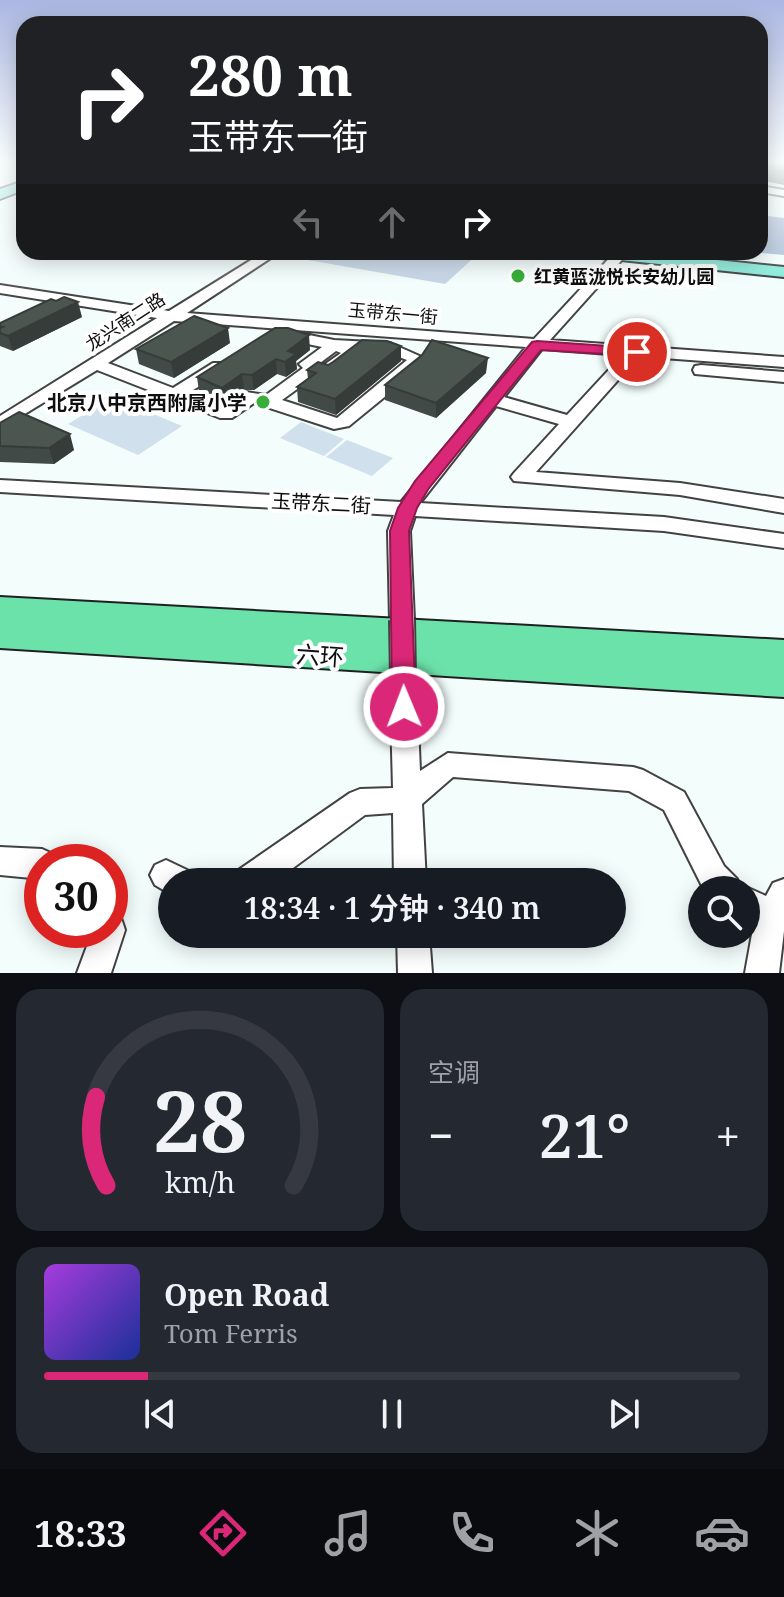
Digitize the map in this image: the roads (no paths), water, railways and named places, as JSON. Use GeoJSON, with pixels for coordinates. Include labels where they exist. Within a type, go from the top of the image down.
{"type":"FeatureCollection","features":[{"type":"Feature","properties":{"kind":"highway","name":"六环"},"geometry":{"type":"LineString","coordinates":[[0,610],[784,654]]}},
{"type":"Feature","properties":{"kind":"highway","name":"六环"},"geometry":{"type":"LineString","coordinates":[[0,634],[784,682]]}},
{"type":"Feature","properties":{"kind":"main road"},"geometry":{"type":"LineString","coordinates":[[686,260],[784,269]]}},
{"type":"Feature","properties":{"kind":"main road"},"geometry":{"type":"LineString","coordinates":[[714,260],[784,269]]}},
{"type":"Feature","properties":{"kind":"street","name":"龙兴南二路"},"geometry":{"type":"LineString","coordinates":[[0,424],[260,260]]}},
{"type":"Feature","properties":{"kind":"street"},"geometry":{"type":"LineString","coordinates":[[409,868],[399,531],[422,485],[537,345],[615,260]]}},
{"type":"Feature","properties":{"kind":"street","name":"玉带东一街"},"geometry":{"type":"LineString","coordinates":[[0,289],[170,316],[784,362]]}},
{"type":"Feature","properties":{"kind":"street"},"geometry":{"type":"LineString","coordinates":[[96,364],[226,414],[252,396],[325,423],[356,418],[414,364],[416,358],[390,348],[335,345],[273,335],[255,344]]}},
{"type":"Feature","properties":{"kind":"street"},"geometry":{"type":"LineString","coordinates":[[268,402],[316,367],[307,364],[335,345]]}},
{"type":"Feature","properties":{"kind":"street"},"geometry":{"type":"LineString","coordinates":[[175,394],[229,361]]}},
{"type":"Feature","properties":{"kind":"street"},"geometry":{"type":"LineString","coordinates":[[784,377],[623,365],[521,477],[680,489],[784,506]]}},
{"type":"Feature","properties":{"kind":"street"},"geometry":{"type":"LineString","coordinates":[[492,399],[571,422]]}},
{"type":"Feature","properties":{"kind":"street","name":"玉带东二街"},"geometry":{"type":"LineString","coordinates":[[0,476],[412,503],[664,524],[784,541]]}},
{"type":"Feature","properties":{"kind":"street","name":"玉带东二街"},"geometry":{"type":"LineString","coordinates":[[0,486],[662,515],[784,530]]}},
{"type":"Feature","properties":{"kind":"street"},"geometry":{"type":"LineString","coordinates":[[268,868],[360,802],[405,800],[448,765],[633,779],[674,801],[712,876]]}},
{"type":"Feature","properties":{"kind":"street"},"geometry":{"type":"LineString","coordinates":[[0,861],[24,863]]}},
{"type":"Feature","properties":{"kind":"street"},"geometry":{"type":"LineString","coordinates":[[762,973],[767,904]]}},
{"type":"Feature","properties":{"kind":"street"},"geometry":{"type":"LineString","coordinates":[[94,973],[103,948]]}},
{"type":"Feature","properties":{"kind":"street"},"geometry":{"type":"LineString","coordinates":[[414,948],[415,973]]}},
{"type":"Feature","properties":{"kind":"place","name":"红黄蓝泷悦长安幼儿园"},"geometry":{"type":"Point","coordinates":[518,276]}},
{"type":"Feature","properties":{"kind":"place","name":"北京八中京西附属小学"},"geometry":{"type":"Point","coordinates":[263,402]}}]}
